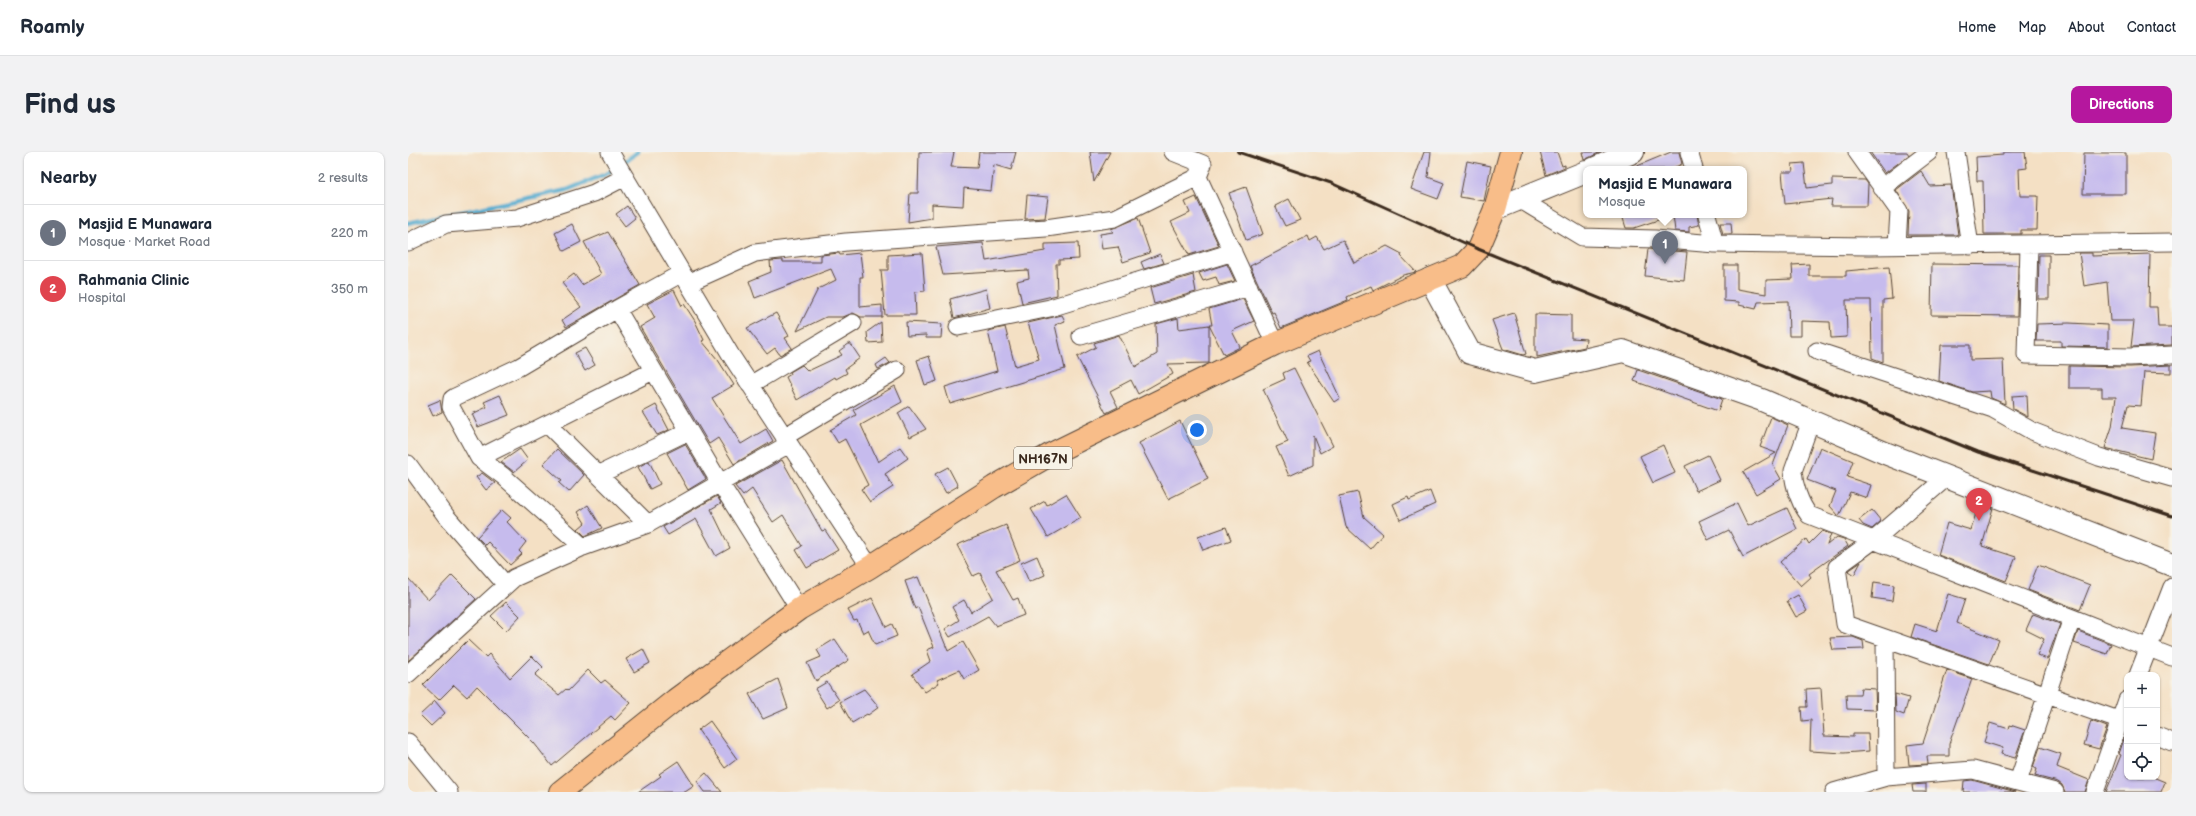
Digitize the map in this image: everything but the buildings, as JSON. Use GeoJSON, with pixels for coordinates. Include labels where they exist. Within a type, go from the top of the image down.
{"type":"FeatureCollection","features":[{"type":"Feature","properties":{"kind":"highway","name":"NH167N"},"geometry":{"type":"LineString","coordinates":[[560,792],[675,700],[799,609],[870,567],[994,487],[1053,453],[1275,344],[1462,266],[1478,250],[1496,208],[1511,152]]}},
{"type":"Feature","properties":{"kind":"street"},"geometry":{"type":"LineString","coordinates":[[610,152],[750,384],[870,567]]}},
{"type":"Feature","properties":{"kind":"street"},"geometry":{"type":"LineString","coordinates":[[583,547],[503,476],[479,458],[451,407],[452,399],[519,367],[616,308],[685,278],[755,253],[846,242],[1046,228],[1116,218],[1198,177],[1203,164],[1173,152]]}},
{"type":"Feature","properties":{"kind":"street"},"geometry":{"type":"LineString","coordinates":[[1600,166],[1633,152]]}},
{"type":"Feature","properties":{"kind":"street"},"geometry":{"type":"LineString","coordinates":[[1689,152],[1693,166]]}},
{"type":"Feature","properties":{"kind":"street"},"geometry":{"type":"LineString","coordinates":[[1857,152],[1899,211],[1897,246]]}},
{"type":"Feature","properties":{"kind":"street"},"geometry":{"type":"LineString","coordinates":[[1882,188],[1928,152]]}},
{"type":"Feature","properties":{"kind":"street"},"geometry":{"type":"LineString","coordinates":[[1956,152],[1970,246]]}},
{"type":"Feature","properties":{"kind":"street"},"geometry":{"type":"LineString","coordinates":[[1496,208],[1521,200],[1583,173]]}},
{"type":"Feature","properties":{"kind":"street"},"geometry":{"type":"LineString","coordinates":[[408,242],[446,224],[517,218],[594,193],[625,176]]}},
{"type":"Feature","properties":{"kind":"street"},"geometry":{"type":"LineString","coordinates":[[1198,177],[1275,344]]}},
{"type":"Feature","properties":{"kind":"street"},"geometry":{"type":"LineString","coordinates":[[1521,200],[1582,237],[1654,239],[1715,244],[1897,246],[2172,242]]}},
{"type":"Feature","properties":{"kind":"street"},"geometry":{"type":"LineString","coordinates":[[1708,218],[1715,244]]}},
{"type":"Feature","properties":{"kind":"street"},"geometry":{"type":"LineString","coordinates":[[2029,245],[2026,355],[2130,357],[2172,355]]}},
{"type":"Feature","properties":{"kind":"street"},"geometry":{"type":"LineString","coordinates":[[958,327],[1050,308],[1233,252]]}},
{"type":"Feature","properties":{"kind":"street"},"geometry":{"type":"LineString","coordinates":[[1430,279],[1470,353],[1535,371],[1623,351],[1762,400],[1885,454],[2172,565]]}},
{"type":"Feature","properties":{"kind":"street"},"geometry":{"type":"LineString","coordinates":[[1081,336],[1249,287]]}},
{"type":"Feature","properties":{"kind":"street"},"geometry":{"type":"LineString","coordinates":[[616,308],[720,482],[799,609]]}},
{"type":"Feature","properties":{"kind":"street"},"geometry":{"type":"LineString","coordinates":[[750,384],[853,324]]}},
{"type":"Feature","properties":{"kind":"street"},"geometry":{"type":"LineString","coordinates":[[1817,351],[1993,409],[2040,434],[2099,457],[2172,478]]}},
{"type":"Feature","properties":{"kind":"street"},"geometry":{"type":"LineString","coordinates":[[408,674],[514,578],[583,547],[648,524],[720,482],[898,370]]}},
{"type":"Feature","properties":{"kind":"street"},"geometry":{"type":"LineString","coordinates":[[479,458],[548,425],[653,371]]}},
{"type":"Feature","properties":{"kind":"street"},"geometry":{"type":"LineString","coordinates":[[1811,421],[1793,471],[1793,480],[1804,509],[1809,516],[2172,657]]}},
{"type":"Feature","properties":{"kind":"street"},"geometry":{"type":"LineString","coordinates":[[548,425],[648,524]]}},
{"type":"Feature","properties":{"kind":"street"},"geometry":{"type":"LineString","coordinates":[[598,475],[689,431]]}},
{"type":"Feature","properties":{"kind":"street"},"geometry":{"type":"LineString","coordinates":[[408,464],[446,516],[506,585]]}},
{"type":"Feature","properties":{"kind":"street"},"geometry":{"type":"LineString","coordinates":[[1947,477],[1874,540],[1837,567],[1845,624],[2123,721]]}},
{"type":"Feature","properties":{"kind":"street"},"geometry":{"type":"LineString","coordinates":[[2139,672],[2172,587]]}},
{"type":"Feature","properties":{"kind":"street"},"geometry":{"type":"LineString","coordinates":[[2018,782],[2072,618]]}},
{"type":"Feature","properties":{"kind":"street"},"geometry":{"type":"LineString","coordinates":[[1885,638],[1886,777]]}},
{"type":"Feature","properties":{"kind":"street"},"geometry":{"type":"LineString","coordinates":[[2095,792],[2123,721],[2125,708]]}},
{"type":"Feature","properties":{"kind":"street"},"geometry":{"type":"LineString","coordinates":[[2160,737],[2172,742]]}},
{"type":"Feature","properties":{"kind":"street"},"geometry":{"type":"LineString","coordinates":[[411,752],[449,792]]}},
{"type":"Feature","properties":{"kind":"street"},"geometry":{"type":"LineString","coordinates":[[1834,792],[1886,777],[1973,770],[2053,792]]}},
{"type":"Feature","properties":{"kind":"waterway"},"geometry":{"type":"LineString","coordinates":[[408,223],[567,190],[608,173],[638,152]]}},
{"type":"Feature","properties":{"kind":"railway"},"geometry":{"type":"LineString","coordinates":[[1238,152],[1331,183],[1478,249],[1978,452],[2172,516]]}},
{"type":"Feature","properties":{"kind":"place","name":"Masjid E Munawara"},"geometry":{"type":"Point","coordinates":[1665,264]}},
{"type":"Feature","properties":{"kind":"place","name":"Rahmania Clinic"},"geometry":{"type":"Point","coordinates":[1979,521]}}]}
